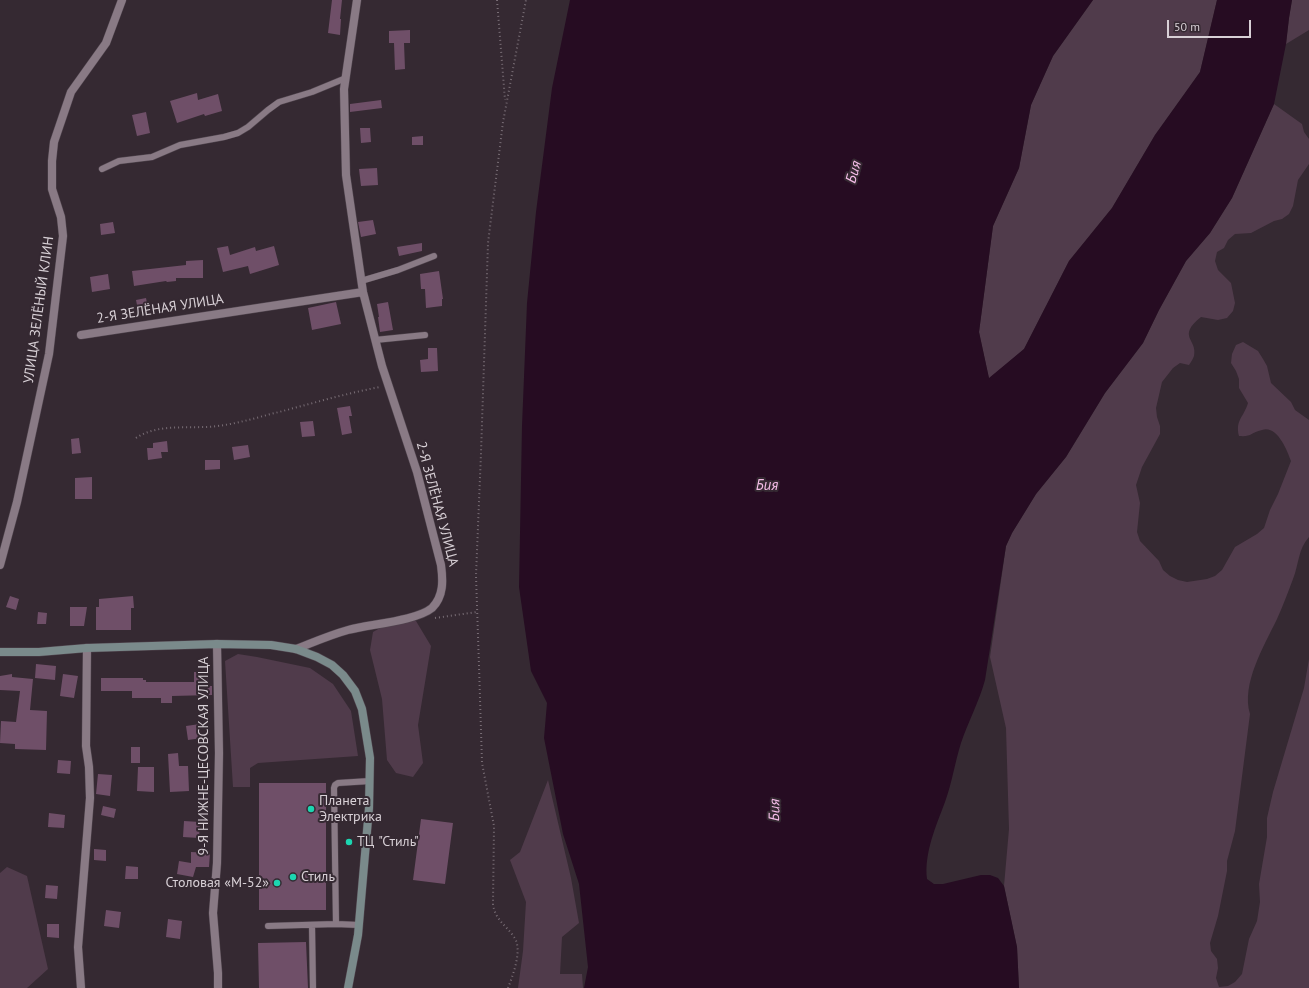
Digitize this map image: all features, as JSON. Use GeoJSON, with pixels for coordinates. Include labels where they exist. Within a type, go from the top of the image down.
{"type":"FeatureCollection","features":[{"type":"Feature","properties":{"kind":"main road"},"geometry":{"type":"LineString","coordinates":[[0,652],[39,652],[87,648],[217,644],[271,645],[296,649],[317,657],[332,665],[343,675],[355,691],[362,708],[367,730],[370,758],[366,857],[359,925],[348,988]]}},
{"type":"Feature","properties":{"kind":"street","name":"УЛИЦА ЗЕЛЁНЫЙ КЛИН"},"geometry":{"type":"LineString","coordinates":[[0,565],[17,502],[49,354],[63,236],[61,217],[52,190],[52,161],[54,142],[71,92],[106,43],[122,0]]}},
{"type":"Feature","properties":{"kind":"street","name":"2-Я ЗЕЛЁНАЯ УЛИЦА"},"geometry":{"type":"LineString","coordinates":[[296,649],[325,637],[348,630],[411,618],[423,613],[437,602],[441,593],[443,579],[441,565],[417,472],[388,386],[361,281],[346,175],[344,104],[346,78],[357,0]]}},
{"type":"Feature","properties":{"kind":"street","name":"2-Я ЗЕЛЁНАЯ УЛИЦА"},"geometry":{"type":"LineString","coordinates":[[81,335],[363,292]]}},
{"type":"Feature","properties":{"kind":"street","name":"9-Я НИЖНЕ-ЦЕСОВСКАЯ УЛИЦА"},"geometry":{"type":"LineString","coordinates":[[217,644],[217,863],[213,913],[218,988]]}},
{"type":"Feature","properties":{"kind":"street"},"geometry":{"type":"LineString","coordinates":[[80,988],[78,947],[90,798],[90,779],[86,746],[87,648]]}},
{"type":"Feature","properties":{"kind":"lane"},"geometry":{"type":"LineString","coordinates":[[102,169],[119,161],[152,157],[180,145],[238,133],[248,127],[279,102],[312,92],[346,78]]}},
{"type":"Feature","properties":{"kind":"lane"},"geometry":{"type":"LineString","coordinates":[[361,281],[398,270],[434,256]]}},
{"type":"Feature","properties":{"kind":"lane"},"geometry":{"type":"LineString","coordinates":[[375,340],[425,335]]}},
{"type":"Feature","properties":{"kind":"lane"},"geometry":{"type":"LineString","coordinates":[[336,924],[334,788],[338,783],[370,781]]}},
{"type":"Feature","properties":{"kind":"lane"},"geometry":{"type":"LineString","coordinates":[[268,926],[336,924],[359,925]]}},
{"type":"Feature","properties":{"kind":"lane"},"geometry":{"type":"LineString","coordinates":[[312,925],[313,988]]}},
{"type":"Feature","properties":{"kind":"path"},"geometry":{"type":"LineString","coordinates":[[497,0],[506,105]]}},
{"type":"Feature","properties":{"kind":"path"},"geometry":{"type":"LineString","coordinates":[[508,988],[515,969],[518,946],[515,938],[496,916],[494,911],[494,826],[482,763],[476,576],[488,243],[506,105],[526,0]]}},
{"type":"Feature","properties":{"kind":"path"},"geometry":{"type":"LineString","coordinates":[[136,438],[142,434],[159,429],[200,428],[230,424],[334,397],[388,386]]}},
{"type":"Feature","properties":{"kind":"path"},"geometry":{"type":"LineString","coordinates":[[434,618],[477,612]]}},
{"type":"Feature","properties":{"kind":"shaded area"},"geometry":{"type":"Polygon","coordinates":[[[1093,0],[1217,0],[1200,72],[1155,135],[1112,208],[1069,261],[1024,349],[989,379],[979,332],[993,226],[1019,168],[1031,105],[1053,56],[1093,0]]]}},
{"type":"Feature","properties":{"kind":"shaded area"},"geometry":{"type":"Polygon","coordinates":[[[1292,0],[1309,0],[1309,30],[1286,44],[1289,18],[1292,0]]]}},
{"type":"Feature","properties":{"kind":"shaded area"},"geometry":{"type":"Polygon","coordinates":[[[1274,104],[1302,124],[1304,132],[1309,139],[1309,164],[1298,180],[1293,206],[1289,214],[1282,219],[1274,221],[1251,233],[1235,234],[1228,240],[1224,248],[1217,252],[1215,261],[1218,270],[1231,283],[1235,303],[1233,311],[1227,318],[1218,320],[1201,317],[1194,324],[1190,329],[1189,334],[1194,350],[1193,359],[1189,365],[1180,363],[1173,368],[1162,382],[1156,408],[1160,426],[1160,434],[1142,467],[1136,485],[1140,503],[1137,532],[1140,541],[1159,561],[1163,570],[1178,580],[1187,582],[1207,579],[1215,576],[1222,570],[1235,547],[1264,528],[1291,461],[1281,440],[1272,431],[1267,429],[1249,435],[1239,436],[1239,422],[1248,403],[1239,388],[1239,379],[1231,363],[1232,354],[1236,345],[1243,342],[1258,351],[1267,366],[1271,383],[1291,402],[1295,410],[1309,420],[1309,537],[1305,542],[1285,599],[1260,653],[1251,678],[1248,702],[1250,714],[1235,831],[1227,861],[1227,871],[1218,916],[1210,943],[1211,951],[1217,959],[1218,968],[1216,978],[1219,987],[1228,986],[1235,982],[1242,974],[1249,939],[1257,921],[1260,902],[1259,884],[1267,837],[1267,818],[1273,792],[1304,688],[1309,659],[1309,988],[1019,988],[1017,947],[1004,886],[1009,829],[1006,728],[990,657],[1006,546],[1012,533],[1036,494],[1066,457],[1105,393],[1143,343],[1186,261],[1210,233],[1232,198],[1274,104]]]}},
{"type":"Feature","properties":{"kind":"shaded area"},"geometry":{"type":"Polygon","coordinates":[[[394,620],[416,621],[431,646],[418,725],[423,763],[413,777],[396,773],[387,760],[382,699],[370,650],[373,632],[394,620]]]}},
{"type":"Feature","properties":{"kind":"shaded area"},"geometry":{"type":"Polygon","coordinates":[[[238,654],[310,668],[333,684],[351,711],[358,756],[258,763],[250,768],[250,787],[233,787],[225,661],[238,654]]]}},
{"type":"Feature","properties":{"kind":"shaded area"},"geometry":{"type":"Polygon","coordinates":[[[548,780],[571,878],[579,923],[562,937],[560,974],[582,974],[583,988],[518,988],[523,951],[526,902],[510,860],[520,852],[548,780]]]}},
{"type":"Feature","properties":{"kind":"shaded area"},"geometry":{"type":"Polygon","coordinates":[[[7,867],[27,876],[48,969],[27,988],[0,988],[0,873],[7,867]]]}},
{"type":"Feature","properties":{"kind":"water","name":"Бия"},"geometry":{"type":"Polygon","coordinates":[[[570,0],[1093,0],[1053,56],[1031,105],[1019,168],[993,226],[979,332],[989,378],[1024,349],[1069,261],[1112,208],[1155,135],[1200,72],[1217,0],[1292,0],[1286,44],[1274,104],[1232,198],[1210,233],[1186,261],[1143,343],[1105,393],[1066,457],[1036,494],[1012,533],[1006,546],[985,680],[961,743],[947,795],[929,850],[927,859],[927,879],[934,884],[943,884],[981,875],[990,875],[998,878],[1004,886],[1017,947],[1019,988],[584,988],[588,967],[579,884],[563,834],[544,738],[547,703],[531,671],[519,587],[522,426],[527,303],[536,212],[552,88],[570,0]]]}},
{"type":"Feature","properties":{"kind":"building"},"geometry":{"type":"Polygon","coordinates":[[[332,0],[342,0],[340,35],[328,33],[332,0]]]}},
{"type":"Feature","properties":{"kind":"building"},"geometry":{"type":"Polygon","coordinates":[[[410,30],[410,43],[404,43],[405,69],[395,70],[394,43],[389,43],[389,31],[410,30]]]}},
{"type":"Feature","properties":{"kind":"building"},"geometry":{"type":"Polygon","coordinates":[[[197,93],[198,100],[218,94],[222,111],[205,116],[204,114],[177,123],[170,101],[197,93]]]}},
{"type":"Feature","properties":{"kind":"building"},"geometry":{"type":"Polygon","coordinates":[[[381,100],[382,108],[350,112],[350,104],[381,100]]]}},
{"type":"Feature","properties":{"kind":"building"},"geometry":{"type":"Polygon","coordinates":[[[146,112],[150,133],[137,136],[132,115],[146,112]]]}},
{"type":"Feature","properties":{"kind":"building"},"geometry":{"type":"Polygon","coordinates":[[[360,128],[370,128],[371,142],[361,143],[360,128]]]}},
{"type":"Feature","properties":{"kind":"building"},"geometry":{"type":"Polygon","coordinates":[[[423,136],[423,145],[412,145],[412,137],[423,136]]]}},
{"type":"Feature","properties":{"kind":"building"},"geometry":{"type":"Polygon","coordinates":[[[377,168],[378,185],[361,186],[359,169],[377,168]]]}},
{"type":"Feature","properties":{"kind":"building"},"geometry":{"type":"Polygon","coordinates":[[[373,220],[376,234],[361,237],[358,222],[373,220]]]}},
{"type":"Feature","properties":{"kind":"building"},"geometry":{"type":"Polygon","coordinates":[[[113,222],[115,233],[101,235],[100,224],[113,222]]]}},
{"type":"Feature","properties":{"kind":"building"},"geometry":{"type":"Polygon","coordinates":[[[422,243],[422,251],[399,256],[397,247],[422,243]]]}},
{"type":"Feature","properties":{"kind":"building"},"geometry":{"type":"Polygon","coordinates":[[[228,246],[230,255],[255,247],[256,251],[274,246],[279,265],[250,274],[248,266],[223,272],[217,248],[228,246]]]}},
{"type":"Feature","properties":{"kind":"building"},"geometry":{"type":"Polygon","coordinates":[[[203,260],[203,278],[176,278],[176,281],[134,286],[132,271],[186,265],[186,261],[203,260]]]}},
{"type":"Feature","properties":{"kind":"building"},"geometry":{"type":"Polygon","coordinates":[[[439,271],[443,299],[442,306],[426,308],[425,289],[421,289],[420,274],[439,271]]]}},
{"type":"Feature","properties":{"kind":"building"},"geometry":{"type":"Polygon","coordinates":[[[108,274],[110,289],[92,292],[90,277],[108,274]]]}},
{"type":"Feature","properties":{"kind":"building"},"geometry":{"type":"Polygon","coordinates":[[[146,298],[148,308],[138,310],[136,300],[146,298]]]}},
{"type":"Feature","properties":{"kind":"building"},"geometry":{"type":"Polygon","coordinates":[[[336,302],[341,324],[312,330],[308,308],[336,302]]]}},
{"type":"Feature","properties":{"kind":"building"},"geometry":{"type":"Polygon","coordinates":[[[388,302],[393,330],[380,332],[377,304],[388,302]]]}},
{"type":"Feature","properties":{"kind":"building"},"geometry":{"type":"Polygon","coordinates":[[[428,348],[437,348],[438,371],[421,372],[420,360],[428,359],[428,348]]]}},
{"type":"Feature","properties":{"kind":"building"},"geometry":{"type":"Polygon","coordinates":[[[350,406],[352,416],[349,416],[352,433],[342,435],[337,408],[350,406]]]}},
{"type":"Feature","properties":{"kind":"building"},"geometry":{"type":"Polygon","coordinates":[[[313,421],[315,436],[302,437],[300,422],[313,421]]]}},
{"type":"Feature","properties":{"kind":"building"},"geometry":{"type":"Polygon","coordinates":[[[79,438],[81,453],[72,454],[71,439],[79,438]]]}},
{"type":"Feature","properties":{"kind":"building"},"geometry":{"type":"Polygon","coordinates":[[[167,441],[168,452],[161,452],[162,458],[148,460],[147,448],[153,448],[153,443],[167,441]]]}},
{"type":"Feature","properties":{"kind":"building"},"geometry":{"type":"Polygon","coordinates":[[[248,445],[250,457],[234,460],[232,447],[248,445]]]}},
{"type":"Feature","properties":{"kind":"building"},"geometry":{"type":"Polygon","coordinates":[[[205,460],[220,460],[220,469],[205,470],[205,460]]]}},
{"type":"Feature","properties":{"kind":"building"},"geometry":{"type":"Polygon","coordinates":[[[92,477],[92,499],[75,499],[75,478],[92,477]]]}},
{"type":"Feature","properties":{"kind":"building"},"geometry":{"type":"Polygon","coordinates":[[[10,596],[19,599],[16,610],[6,607],[10,596]]]}},
{"type":"Feature","properties":{"kind":"building"},"geometry":{"type":"Polygon","coordinates":[[[133,596],[134,608],[131,608],[131,630],[96,630],[96,607],[99,607],[99,599],[133,596]]]}},
{"type":"Feature","properties":{"kind":"building"},"geometry":{"type":"Polygon","coordinates":[[[70,607],[87,607],[84,626],[70,626],[70,607]]]}},
{"type":"Feature","properties":{"kind":"building"},"geometry":{"type":"Polygon","coordinates":[[[38,612],[47,613],[46,624],[37,624],[38,612]]]}},
{"type":"Feature","properties":{"kind":"building"},"geometry":{"type":"Polygon","coordinates":[[[36,664],[56,666],[55,680],[35,678],[36,664]]]}},
{"type":"Feature","properties":{"kind":"building"},"geometry":{"type":"Polygon","coordinates":[[[194,672],[208,672],[207,686],[212,686],[212,695],[172,696],[172,703],[161,703],[161,698],[132,698],[132,691],[101,691],[101,678],[143,678],[146,682],[194,682],[194,672]]]}},
{"type":"Feature","properties":{"kind":"building"},"geometry":{"type":"Polygon","coordinates":[[[12,674],[12,677],[33,679],[30,710],[47,711],[46,750],[15,749],[15,744],[0,743],[1,721],[16,722],[20,691],[0,690],[0,676],[12,674]]]}},
{"type":"Feature","properties":{"kind":"building"},"geometry":{"type":"Polygon","coordinates":[[[63,674],[78,676],[74,698],[60,696],[63,674]]]}},
{"type":"Feature","properties":{"kind":"building"},"geometry":{"type":"Polygon","coordinates":[[[200,724],[202,738],[188,740],[186,726],[200,724]]]}},
{"type":"Feature","properties":{"kind":"building"},"geometry":{"type":"Polygon","coordinates":[[[131,747],[140,747],[140,763],[131,763],[131,747]]]}},
{"type":"Feature","properties":{"kind":"building"},"geometry":{"type":"Polygon","coordinates":[[[178,753],[179,766],[188,766],[189,791],[170,792],[168,754],[178,753]]]}},
{"type":"Feature","properties":{"kind":"building"},"geometry":{"type":"Polygon","coordinates":[[[58,760],[71,761],[70,774],[57,773],[58,760]]]}},
{"type":"Feature","properties":{"kind":"building"},"geometry":{"type":"Polygon","coordinates":[[[138,767],[154,767],[154,792],[137,791],[138,767]]]}},
{"type":"Feature","properties":{"kind":"building"},"geometry":{"type":"Polygon","coordinates":[[[98,774],[112,775],[110,796],[96,794],[98,774]]]}},
{"type":"Feature","properties":{"kind":"building","name":"Стиль"},"geometry":{"type":"Polygon","coordinates":[[[259,783],[326,783],[326,910],[259,910],[259,783]]]}},
{"type":"Feature","properties":{"kind":"building"},"geometry":{"type":"Polygon","coordinates":[[[103,806],[116,809],[114,818],[101,815],[103,806]]]}},
{"type":"Feature","properties":{"kind":"building"},"geometry":{"type":"Polygon","coordinates":[[[49,813],[65,815],[64,828],[48,827],[49,813]]]}},
{"type":"Feature","properties":{"kind":"building"},"geometry":{"type":"Polygon","coordinates":[[[421,819],[453,823],[445,884],[413,880],[421,819]]]}},
{"type":"Feature","properties":{"kind":"building"},"geometry":{"type":"Polygon","coordinates":[[[184,821],[200,822],[199,838],[183,837],[184,821]]]}},
{"type":"Feature","properties":{"kind":"building"},"geometry":{"type":"Polygon","coordinates":[[[94,849],[106,850],[106,861],[94,860],[94,849]]]}},
{"type":"Feature","properties":{"kind":"building"},"geometry":{"type":"Polygon","coordinates":[[[191,852],[210,853],[209,867],[196,867],[193,877],[177,874],[179,861],[191,863],[191,852]]]}},
{"type":"Feature","properties":{"kind":"building"},"geometry":{"type":"Polygon","coordinates":[[[126,866],[138,867],[138,879],[125,879],[126,866]]]}},
{"type":"Feature","properties":{"kind":"building"},"geometry":{"type":"Polygon","coordinates":[[[46,885],[58,886],[57,899],[45,898],[46,885]]]}},
{"type":"Feature","properties":{"kind":"building"},"geometry":{"type":"Polygon","coordinates":[[[106,910],[121,912],[119,928],[104,926],[106,910]]]}},
{"type":"Feature","properties":{"kind":"building"},"geometry":{"type":"Polygon","coordinates":[[[168,919],[182,921],[180,939],[166,937],[168,919]]]}},
{"type":"Feature","properties":{"kind":"building"},"geometry":{"type":"Polygon","coordinates":[[[47,924],[59,924],[59,938],[47,937],[47,924]]]}},
{"type":"Feature","properties":{"kind":"building"},"geometry":{"type":"Polygon","coordinates":[[[306,942],[308,988],[259,988],[258,943],[306,942]]]}},
{"type":"Feature","properties":{"kind":"place","name":"Планета Электрика"},"geometry":{"type":"Point","coordinates":[311,809]}},
{"type":"Feature","properties":{"kind":"place","name":"ТЦ \"Стиль\""},"geometry":{"type":"Point","coordinates":[349,842]}},
{"type":"Feature","properties":{"kind":"place","name":"Стиль"},"geometry":{"type":"Point","coordinates":[293,877]}},
{"type":"Feature","properties":{"kind":"place","name":"Столовая «М-52»"},"geometry":{"type":"Point","coordinates":[277,883]}}]}
